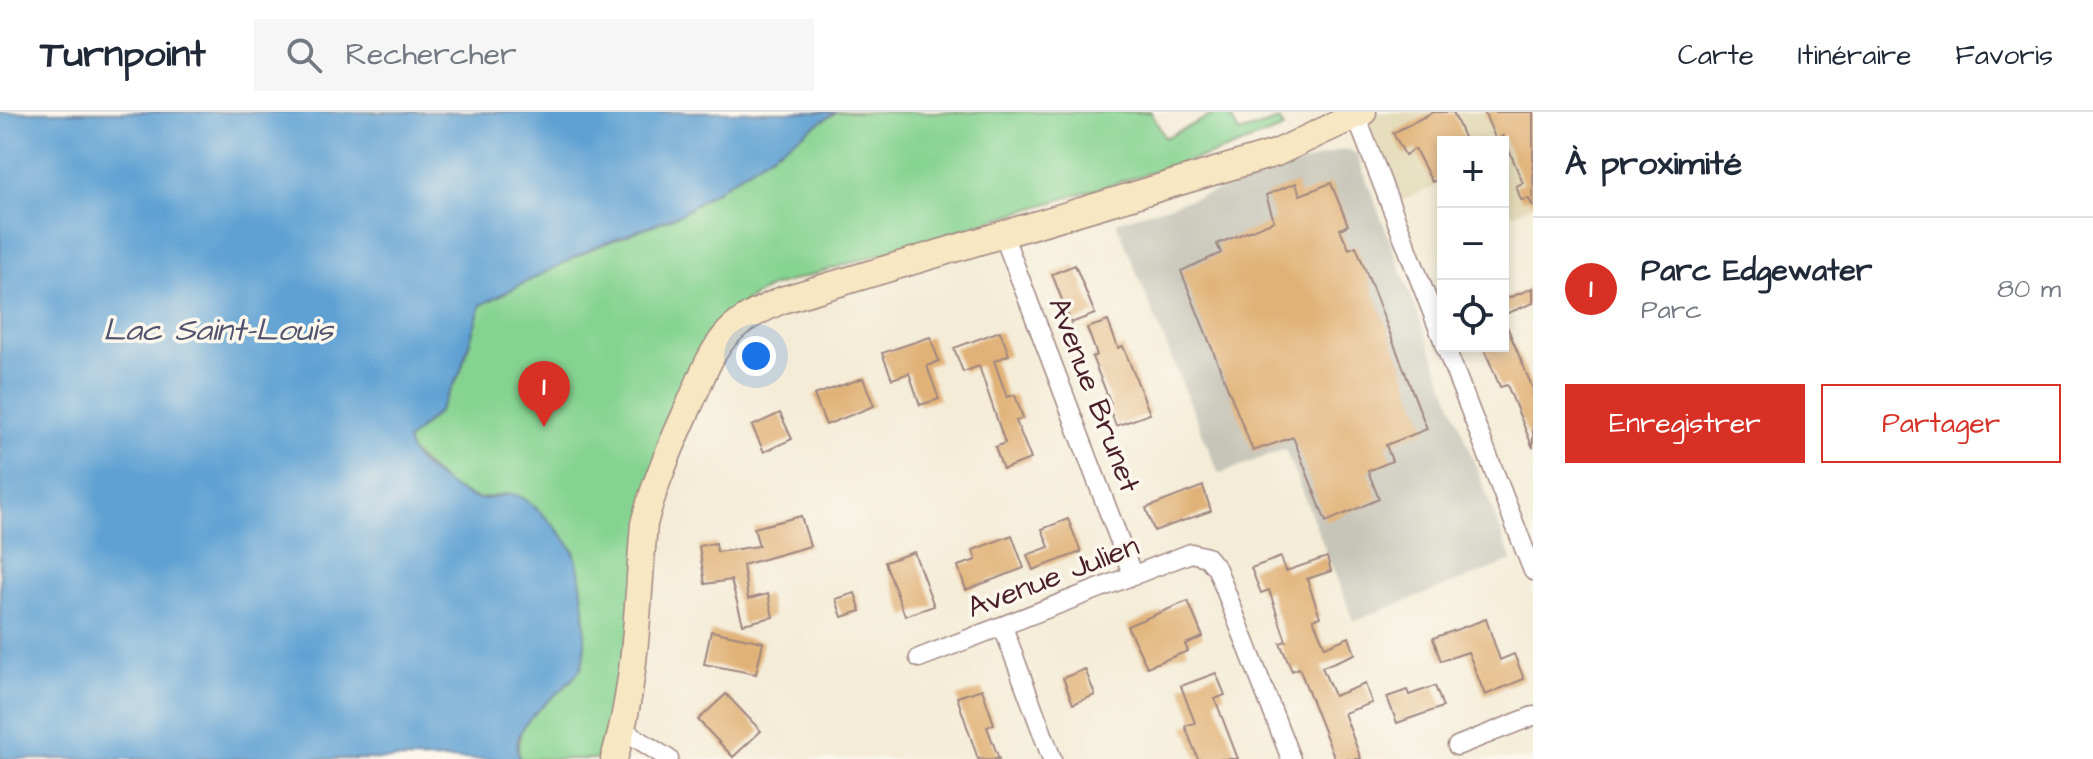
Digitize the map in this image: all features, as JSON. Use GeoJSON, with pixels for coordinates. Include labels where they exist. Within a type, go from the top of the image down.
{"type":"FeatureCollection","features":[{"type":"Feature","properties":{"kind":"street"},"geometry":{"type":"LineString","coordinates":[[614,759],[631,673],[644,524],[649,505],[660,473],[716,348],[743,319],[782,300],[1276,153],[1360,114],[1437,324]]}},
{"type":"Feature","properties":{"kind":"street","name":"Avenue Brunet"},"geometry":{"type":"LineString","coordinates":[[1003,234],[1133,576]]}},
{"type":"Feature","properties":{"kind":"street"},"geometry":{"type":"LineString","coordinates":[[1447,352],[1533,571]]}},
{"type":"Feature","properties":{"kind":"street","name":"Avenue Julien"},"geometry":{"type":"LineString","coordinates":[[919,658],[1191,553],[1207,557],[1217,569],[1291,759]]}},
{"type":"Feature","properties":{"kind":"street"},"geometry":{"type":"LineString","coordinates":[[1003,627],[1052,759]]}},
{"type":"Feature","properties":{"kind":"street"},"geometry":{"type":"LineString","coordinates":[[1457,746],[1533,716]]}},
{"type":"Feature","properties":{"kind":"street"},"geometry":{"type":"LineString","coordinates":[[622,729],[669,759]]}},
{"type":"Feature","properties":{"kind":"shaded area"},"geometry":{"type":"Polygon","coordinates":[[[1363,112],[1533,112],[1533,205],[1509,215],[1509,136],[1437,136],[1437,185],[1390,205],[1363,112]]]}},
{"type":"Feature","properties":{"kind":"shaded area"},"geometry":{"type":"Polygon","coordinates":[[[1340,150],[1349,150],[1357,155],[1512,561],[1354,621],[1285,449],[1219,474],[1116,222],[1340,150]]]}},
{"type":"Feature","properties":{"kind":"green space"},"geometry":{"type":"Polygon","coordinates":[[[836,112],[1151,112],[1165,138],[1219,112],[1228,112],[1239,133],[1279,120],[1284,128],[1222,151],[771,287],[729,313],[707,334],[710,336],[687,380],[622,683],[602,759],[520,759],[518,745],[524,725],[582,667],[574,551],[534,506],[509,494],[479,499],[451,488],[411,452],[407,441],[438,412],[460,373],[481,305],[593,248],[681,214],[836,112]]]}},
{"type":"Feature","properties":{"kind":"water","name":"Lac Saint-Louis"},"geometry":{"type":"Polygon","coordinates":[[[0,112],[836,112],[681,214],[593,248],[481,305],[460,373],[438,412],[407,441],[411,452],[424,466],[464,493],[481,499],[507,494],[523,498],[550,521],[575,555],[584,613],[583,660],[572,679],[538,710],[520,733],[517,745],[520,759],[0,759],[0,112]]]}},
{"type":"Feature","properties":{"kind":"building"},"geometry":{"type":"Polygon","coordinates":[[[1433,112],[1453,112],[1463,136],[1437,136],[1437,180],[1432,182],[1415,149],[1405,155],[1393,133],[1433,112]]]}},
{"type":"Feature","properties":{"kind":"building"},"geometry":{"type":"Polygon","coordinates":[[[1484,112],[1533,112],[1533,207],[1529,199],[1521,200],[1516,186],[1523,183],[1509,150],[1509,136],[1494,136],[1484,112]]]}},
{"type":"Feature","properties":{"kind":"building"},"geometry":{"type":"Polygon","coordinates":[[[1296,183],[1300,195],[1331,183],[1348,225],[1340,229],[1349,249],[1356,246],[1427,429],[1386,445],[1392,461],[1368,471],[1379,499],[1326,522],[1293,437],[1253,451],[1181,271],[1221,253],[1217,244],[1274,221],[1266,195],[1296,183]]]}},
{"type":"Feature","properties":{"kind":"building"},"geometry":{"type":"Polygon","coordinates":[[[1075,265],[1095,314],[1071,323],[1052,274],[1075,265]]]}},
{"type":"Feature","properties":{"kind":"building"},"geometry":{"type":"Polygon","coordinates":[[[1533,288],[1533,303],[1509,313],[1509,298],[1533,288]]]}},
{"type":"Feature","properties":{"kind":"building"},"geometry":{"type":"Polygon","coordinates":[[[1108,321],[1118,348],[1123,346],[1150,414],[1116,426],[1108,405],[1111,404],[1092,357],[1097,355],[1087,328],[1108,321]]]}},
{"type":"Feature","properties":{"kind":"building"},"geometry":{"type":"Polygon","coordinates":[[[1000,331],[1009,355],[994,361],[1007,397],[1015,395],[1023,418],[1016,421],[1031,459],[1003,469],[995,447],[1005,443],[979,366],[963,372],[954,348],[1000,331]]]}},
{"type":"Feature","properties":{"kind":"building"},"geometry":{"type":"Polygon","coordinates":[[[1509,331],[1533,389],[1533,448],[1507,385],[1500,387],[1485,352],[1509,352],[1509,331]]]}},
{"type":"Feature","properties":{"kind":"building"},"geometry":{"type":"Polygon","coordinates":[[[930,337],[939,361],[927,366],[939,399],[920,405],[909,373],[892,379],[882,353],[930,337]]]}},
{"type":"Feature","properties":{"kind":"building"},"geometry":{"type":"Polygon","coordinates":[[[863,378],[874,406],[826,425],[814,395],[863,378]]]}},
{"type":"Feature","properties":{"kind":"building"},"geometry":{"type":"Polygon","coordinates":[[[780,413],[792,439],[764,452],[752,426],[780,413]]]}},
{"type":"Feature","properties":{"kind":"building"},"geometry":{"type":"Polygon","coordinates":[[[1203,486],[1211,511],[1154,531],[1146,508],[1203,486]]]}},
{"type":"Feature","properties":{"kind":"building"},"geometry":{"type":"Polygon","coordinates":[[[801,516],[810,546],[743,565],[748,599],[768,594],[773,617],[743,624],[731,580],[705,584],[699,546],[716,543],[717,552],[759,546],[754,528],[801,516]]]}},
{"type":"Feature","properties":{"kind":"building"},"geometry":{"type":"Polygon","coordinates":[[[1068,519],[1081,552],[1033,570],[1027,555],[1049,547],[1042,529],[1068,519]]]}},
{"type":"Feature","properties":{"kind":"building"},"geometry":{"type":"Polygon","coordinates":[[[1012,535],[1024,568],[966,590],[958,566],[976,560],[973,550],[1012,535]]]}},
{"type":"Feature","properties":{"kind":"building"},"geometry":{"type":"Polygon","coordinates":[[[914,552],[934,606],[905,616],[885,562],[914,552]]]}},
{"type":"Feature","properties":{"kind":"building"},"geometry":{"type":"Polygon","coordinates":[[[1281,557],[1286,571],[1327,557],[1331,571],[1307,579],[1320,617],[1313,619],[1325,647],[1349,637],[1355,654],[1322,667],[1334,696],[1365,684],[1372,703],[1344,713],[1361,759],[1335,759],[1299,668],[1292,671],[1280,643],[1286,641],[1269,590],[1261,593],[1251,568],[1281,557]]]}},
{"type":"Feature","properties":{"kind":"building"},"geometry":{"type":"Polygon","coordinates":[[[855,593],[861,611],[842,617],[836,599],[855,593]]]}},
{"type":"Feature","properties":{"kind":"building"},"geometry":{"type":"Polygon","coordinates":[[[1188,601],[1203,637],[1185,644],[1188,651],[1147,667],[1127,626],[1188,601]]]}},
{"type":"Feature","properties":{"kind":"building"},"geometry":{"type":"Polygon","coordinates":[[[1486,619],[1500,660],[1514,654],[1524,679],[1485,695],[1468,652],[1441,661],[1433,638],[1486,619]]]}},
{"type":"Feature","properties":{"kind":"building"},"geometry":{"type":"Polygon","coordinates":[[[711,631],[763,642],[756,674],[704,664],[711,631]]]}},
{"type":"Feature","properties":{"kind":"building"},"geometry":{"type":"Polygon","coordinates":[[[1085,669],[1095,695],[1073,704],[1063,678],[1085,669]]]}},
{"type":"Feature","properties":{"kind":"building"},"geometry":{"type":"Polygon","coordinates":[[[1216,673],[1225,695],[1215,699],[1238,759],[1198,759],[1185,726],[1195,723],[1181,686],[1216,673]]]}},
{"type":"Feature","properties":{"kind":"building"},"geometry":{"type":"Polygon","coordinates":[[[1435,686],[1443,707],[1397,723],[1387,697],[1407,690],[1409,695],[1435,686]]]}},
{"type":"Feature","properties":{"kind":"building"},"geometry":{"type":"Polygon","coordinates":[[[982,689],[994,724],[987,727],[999,759],[978,759],[957,697],[982,689]]]}},
{"type":"Feature","properties":{"kind":"building"},"geometry":{"type":"Polygon","coordinates":[[[726,694],[761,731],[733,757],[698,720],[726,694]]]}},
{"type":"Feature","properties":{"kind":"place","name":"Parc Edgewater"},"geometry":{"type":"Point","coordinates":[544,427]}}]}
